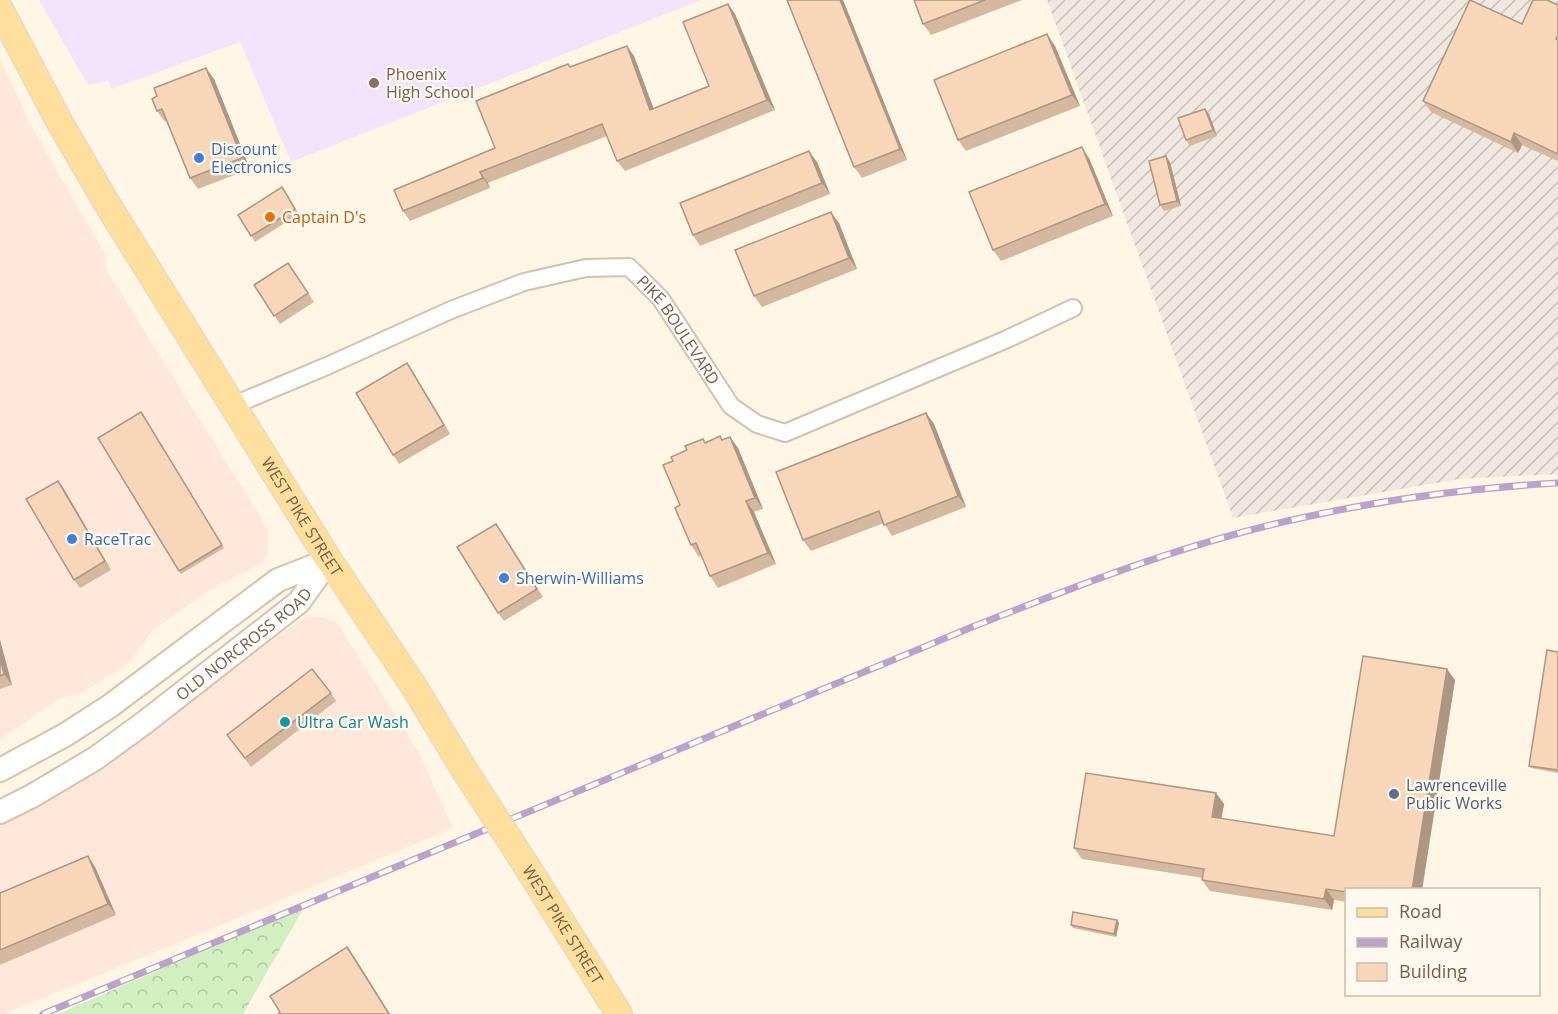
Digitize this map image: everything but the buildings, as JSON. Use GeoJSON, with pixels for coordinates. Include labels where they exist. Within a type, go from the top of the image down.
{"type":"FeatureCollection","features":[{"type":"Feature","properties":{"kind":"main road","name":"WEST PIKE STREET"},"geometry":{"type":"LineString","coordinates":[[0,9],[60,123],[109,207],[619,1014]]}},
{"type":"Feature","properties":{"kind":"main road","name":"OLD NORCROSS ROAD"},"geometry":{"type":"LineString","coordinates":[[0,770],[65,735],[110,706],[278,580],[330,560]]}},
{"type":"Feature","properties":{"kind":"main road","name":"OLD NORCROSS ROAD"},"geometry":{"type":"LineString","coordinates":[[0,812],[96,758],[144,723],[299,602],[330,560]]}},
{"type":"Feature","properties":{"kind":"street","name":"PIKE BOULEVARD"},"geometry":{"type":"LineString","coordinates":[[234,405],[451,310],[524,282],[586,268],[629,267],[661,299],[731,406],[757,424],[786,433],[1005,340],[1073,308]]}},
{"type":"Feature","properties":{"kind":"shaded area","name":"Phoenix High School"},"geometry":{"type":"Polygon","coordinates":[[[39,0],[701,0],[291,162],[240,42],[112,89],[108,81],[88,85],[39,0]]]}},
{"type":"Feature","properties":{"kind":"shaded area"},"geometry":{"type":"Polygon","coordinates":[[[1047,0],[1558,0],[1558,474],[1459,479],[1233,518],[1047,0]]]}},
{"type":"Feature","properties":{"kind":"shaded area"},"geometry":{"type":"Polygon","coordinates":[[[0,59],[33,129],[105,254],[107,271],[268,529],[268,549],[265,560],[257,566],[211,589],[152,631],[130,662],[80,694],[58,699],[0,740],[0,59]]]}},
{"type":"Feature","properties":{"kind":"shaded area"},"geometry":{"type":"Polygon","coordinates":[[[308,617],[331,620],[340,627],[419,753],[453,828],[0,1014],[0,823],[83,778],[296,623],[308,617]]]}},
{"type":"Feature","properties":{"kind":"green space"},"geometry":{"type":"Polygon","coordinates":[[[305,906],[243,1014],[58,1014],[305,906]]]}},
{"type":"Feature","properties":{"kind":"railway"},"geometry":{"type":"LineString","coordinates":[[43,1014],[972,627],[1134,566],[1217,539],[1333,511],[1429,495],[1558,483]]}},
{"type":"Feature","properties":{"kind":"place","name":"Phoenix High School"},"geometry":{"type":"Point","coordinates":[374,83]}},
{"type":"Feature","properties":{"kind":"place","name":"Discount Electronics"},"geometry":{"type":"Point","coordinates":[199,158]}},
{"type":"Feature","properties":{"kind":"place","name":"Captain D's"},"geometry":{"type":"Point","coordinates":[270,217]}},
{"type":"Feature","properties":{"kind":"place","name":"RaceTrac"},"geometry":{"type":"Point","coordinates":[72,539]}},
{"type":"Feature","properties":{"kind":"place","name":"Sherwin-Williams"},"geometry":{"type":"Point","coordinates":[504,578]}},
{"type":"Feature","properties":{"kind":"place","name":"Ultra Car Wash"},"geometry":{"type":"Point","coordinates":[285,722]}},
{"type":"Feature","properties":{"kind":"place","name":"Lawrenceville Public Works"},"geometry":{"type":"Point","coordinates":[1394,794]}}]}
